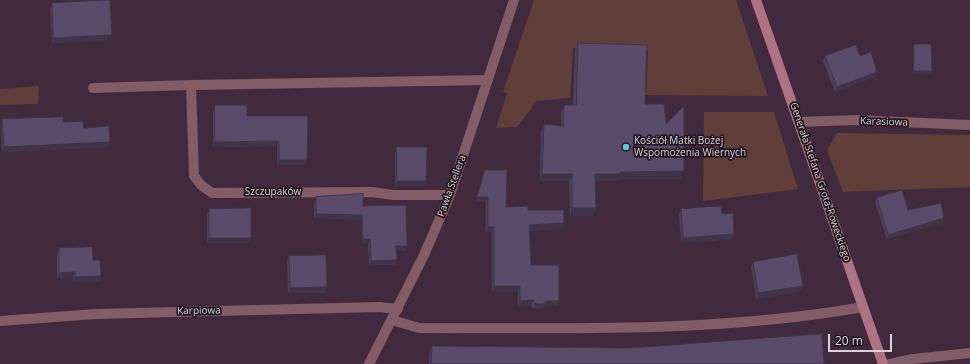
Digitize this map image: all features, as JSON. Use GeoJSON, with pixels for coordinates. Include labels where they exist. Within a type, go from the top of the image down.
{"type":"FeatureCollection","features":[{"type":"Feature","properties":{"kind":"street","name":"Pawła Stellera"},"geometry":{"type":"LineString","coordinates":[[369,364],[424,255],[450,195],[514,0]]}},
{"type":"Feature","properties":{"kind":"street","name":"Generała Stefana Grota-Roweckiego"},"geometry":{"type":"LineString","coordinates":[[756,0],[883,364]]}},
{"type":"Feature","properties":{"kind":"street"},"geometry":{"type":"LineString","coordinates":[[93,88],[488,80]]}},
{"type":"Feature","properties":{"kind":"street","name":"Szczupaków"},"geometry":{"type":"LineString","coordinates":[[191,85],[194,176],[201,185],[212,193],[372,192],[394,195],[450,195]]}},
{"type":"Feature","properties":{"kind":"street","name":"Karasiowa"},"geometry":{"type":"LineString","coordinates":[[799,122],[855,120],[970,125]]}},
{"type":"Feature","properties":{"kind":"street"},"geometry":{"type":"LineString","coordinates":[[392,320],[419,328],[617,328],[727,323],[841,311],[863,306]]}},
{"type":"Feature","properties":{"kind":"street","name":"Karpiowa"},"geometry":{"type":"LineString","coordinates":[[0,321],[96,314],[372,307],[398,309]]}},
{"type":"Feature","properties":{"kind":"street"},"geometry":{"type":"LineString","coordinates":[[890,364],[913,359],[970,353]]}},
{"type":"Feature","properties":{"kind":"shaded area"},"geometry":{"type":"Polygon","coordinates":[[[534,0],[736,0],[768,96],[646,95],[648,50],[573,48],[570,98],[537,101],[517,127],[496,128],[507,93],[503,92],[534,0]]]}},
{"type":"Feature","properties":{"kind":"shaded area"},"geometry":{"type":"Polygon","coordinates":[[[39,86],[38,104],[0,105],[0,89],[39,86]]]}},
{"type":"Feature","properties":{"kind":"shaded area"},"geometry":{"type":"Polygon","coordinates":[[[704,112],[774,112],[798,189],[703,201],[704,112]]]}},
{"type":"Feature","properties":{"kind":"shaded area"},"geometry":{"type":"Polygon","coordinates":[[[837,133],[970,135],[970,187],[843,192],[827,150],[837,133]]]}},
{"type":"Feature","properties":{"kind":"building"},"geometry":{"type":"Polygon","coordinates":[[[110,0],[112,35],[53,38],[52,3],[110,0]]]}},
{"type":"Feature","properties":{"kind":"building"},"geometry":{"type":"Polygon","coordinates":[[[578,43],[647,45],[645,104],[664,104],[666,124],[684,106],[684,171],[595,174],[596,208],[572,208],[572,174],[542,174],[544,124],[563,126],[564,105],[576,105],[578,43]]]}},
{"type":"Feature","properties":{"kind":"building"},"geometry":{"type":"Polygon","coordinates":[[[914,44],[931,44],[932,71],[914,71],[914,44]]]}},
{"type":"Feature","properties":{"kind":"building"},"geometry":{"type":"Polygon","coordinates":[[[856,45],[860,56],[871,52],[877,72],[837,87],[825,56],[856,45]]]}},
{"type":"Feature","properties":{"kind":"building"},"geometry":{"type":"Polygon","coordinates":[[[215,105],[247,105],[247,116],[308,116],[307,160],[279,160],[279,141],[215,142],[215,105]]]}},
{"type":"Feature","properties":{"kind":"building"},"geometry":{"type":"Polygon","coordinates":[[[63,117],[63,122],[83,121],[84,128],[109,126],[110,142],[4,147],[2,119],[63,117]]]}},
{"type":"Feature","properties":{"kind":"building"},"geometry":{"type":"Polygon","coordinates":[[[397,147],[427,147],[426,181],[397,181],[397,147]]]}},
{"type":"Feature","properties":{"kind":"building"},"geometry":{"type":"Polygon","coordinates":[[[485,170],[507,170],[506,207],[528,206],[528,210],[564,210],[564,223],[529,225],[531,265],[559,265],[559,301],[546,301],[543,304],[536,304],[533,300],[520,301],[520,286],[494,286],[494,227],[488,227],[488,197],[477,197],[485,170]]]}},
{"type":"Feature","properties":{"kind":"building"},"geometry":{"type":"Polygon","coordinates":[[[902,190],[908,210],[941,203],[944,218],[888,235],[877,198],[902,190]]]}},
{"type":"Feature","properties":{"kind":"building"},"geometry":{"type":"Polygon","coordinates":[[[363,194],[363,206],[406,205],[407,246],[396,246],[397,260],[371,261],[370,239],[363,239],[362,215],[316,214],[316,197],[363,194]]]}},
{"type":"Feature","properties":{"kind":"building"},"geometry":{"type":"Polygon","coordinates":[[[721,206],[722,214],[733,213],[734,234],[683,238],[681,209],[721,206]]]}},
{"type":"Feature","properties":{"kind":"building"},"geometry":{"type":"Polygon","coordinates":[[[251,208],[251,238],[209,238],[209,209],[251,208]]]}},
{"type":"Feature","properties":{"kind":"building"},"geometry":{"type":"Polygon","coordinates":[[[92,247],[93,260],[100,260],[101,276],[75,277],[75,272],[59,273],[59,248],[92,247]]]}},
{"type":"Feature","properties":{"kind":"building"},"geometry":{"type":"Polygon","coordinates":[[[797,254],[803,286],[758,293],[753,262],[797,254]]]}},
{"type":"Feature","properties":{"kind":"building"},"geometry":{"type":"Polygon","coordinates":[[[326,255],[327,287],[290,288],[289,256],[326,255]]]}},
{"type":"Feature","properties":{"kind":"building"},"geometry":{"type":"Polygon","coordinates":[[[822,334],[824,364],[431,364],[432,346],[630,348],[822,334]]]}},
{"type":"Feature","properties":{"kind":"place","name":"Kościół Matki Bożej Wspomożenia Wiernych"},"geometry":{"type":"Point","coordinates":[626,147]}}]}
